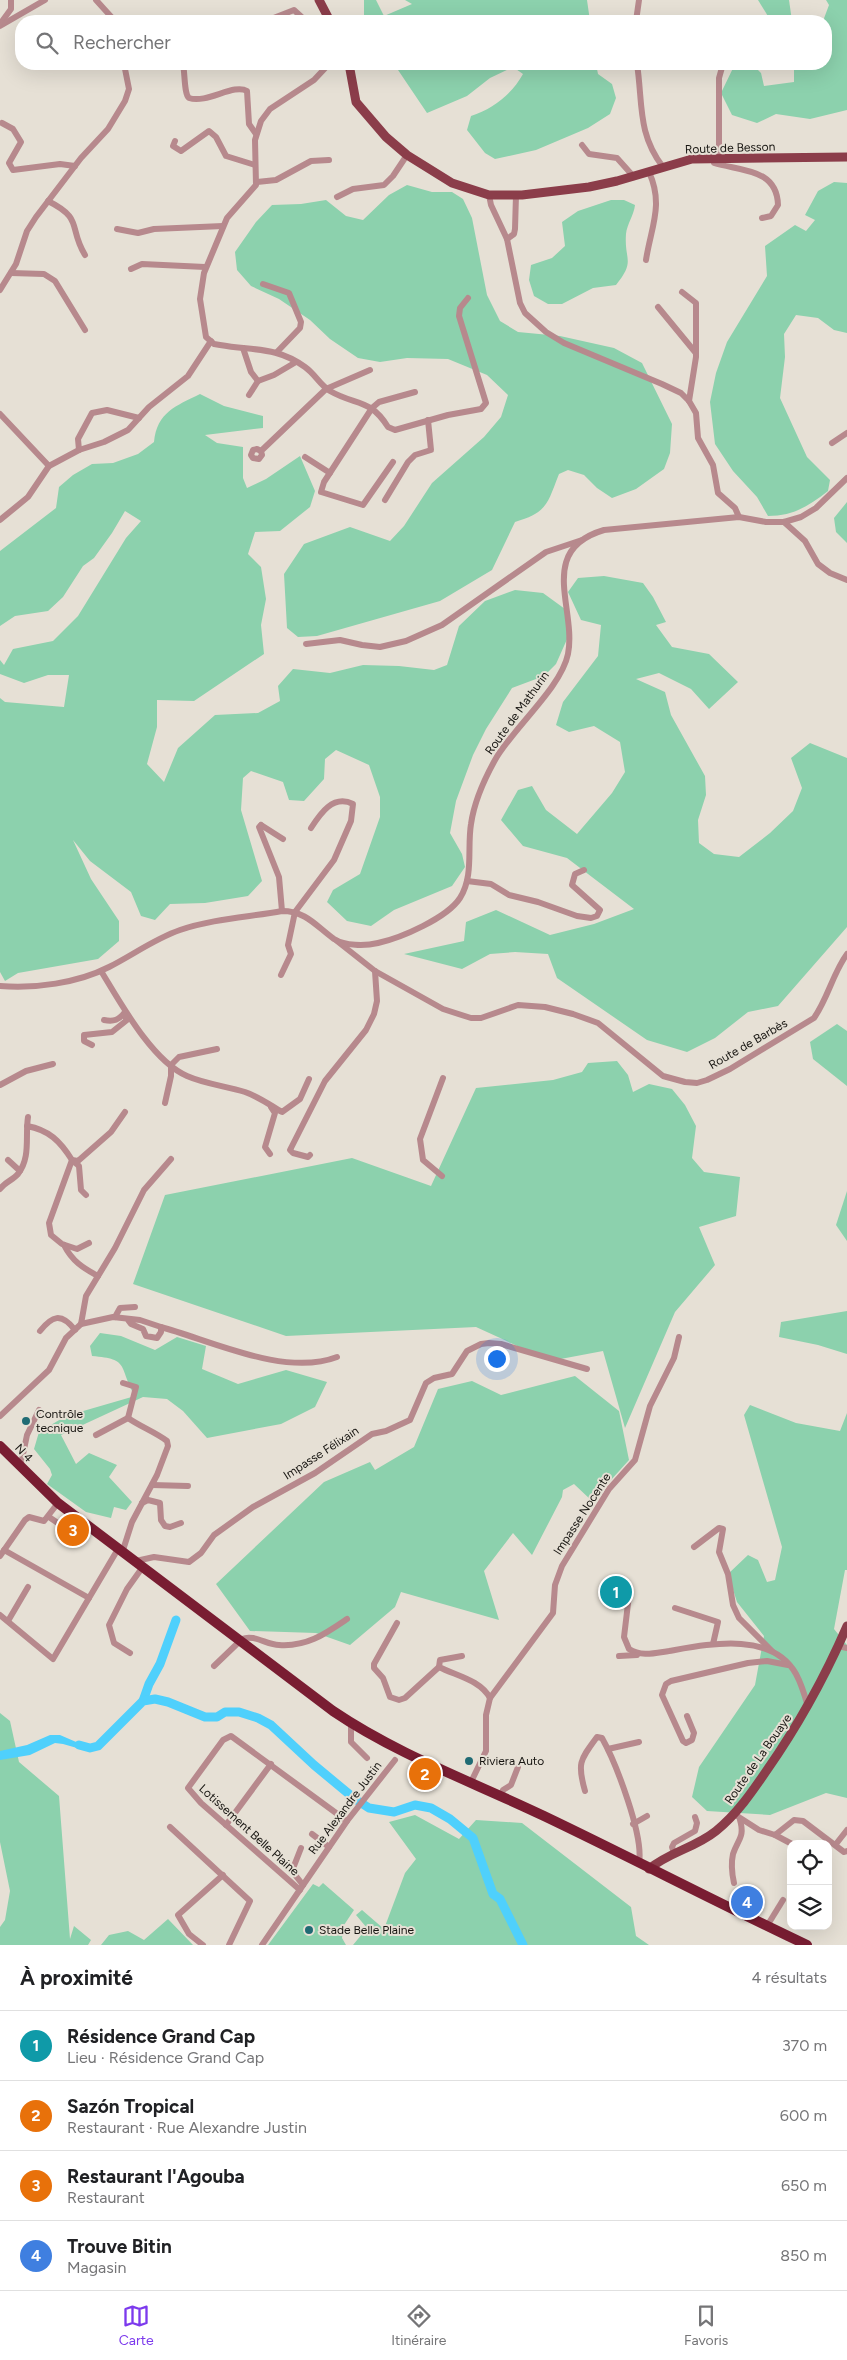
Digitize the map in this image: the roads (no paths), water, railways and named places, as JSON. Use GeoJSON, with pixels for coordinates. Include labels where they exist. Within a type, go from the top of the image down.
{"type":"FeatureCollection","features":[{"type":"Feature","properties":{"kind":"highway","name":"N 4"},"geometry":{"type":"LineString","coordinates":[[0,1444],[59,1502],[120,1550]]}},
{"type":"Feature","properties":{"kind":"highway","name":"N 4"},"geometry":{"type":"LineString","coordinates":[[0,1444],[29,1477],[74,1516],[352,1723],[415,1758],[501,1796],[639,1864],[752,1914],[767,1926],[806,1945]]}},
{"type":"Feature","properties":{"kind":"highway","name":"N 4"},"geometry":{"type":"LineString","coordinates":[[241,1640],[362,1727],[458,1778]]}},
{"type":"Feature","properties":{"kind":"highway"},"geometry":{"type":"LineString","coordinates":[[380,1740],[396,1751],[395,1760]]}},
{"type":"Feature","properties":{"kind":"highway"},"geometry":{"type":"LineString","coordinates":[[395,1760],[402,1754],[415,1758]]}},
{"type":"Feature","properties":{"kind":"main road"},"geometry":{"type":"LineString","coordinates":[[319,0],[327,15]]}},
{"type":"Feature","properties":{"kind":"main road","name":"Route de Besson"},"geometry":{"type":"LineString","coordinates":[[350,70],[352,90],[362,111],[386,137],[407,155],[452,183],[490,195],[516,195],[589,187],[634,177],[692,159],[847,157]]}},
{"type":"Feature","properties":{"kind":"main road","name":"Route de La Bouaye"},"geometry":{"type":"LineString","coordinates":[[649,1868],[674,1852],[695,1845],[737,1817],[808,1707],[843,1647],[847,1626]]}},
{"type":"Feature","properties":{"kind":"street"},"geometry":{"type":"LineString","coordinates":[[0,25],[11,9],[11,0]]}},
{"type":"Feature","properties":{"kind":"street"},"geometry":{"type":"LineString","coordinates":[[18,15],[45,0]]}},
{"type":"Feature","properties":{"kind":"street"},"geometry":{"type":"LineString","coordinates":[[96,0],[110,15]]}},
{"type":"Feature","properties":{"kind":"street"},"geometry":{"type":"LineString","coordinates":[[637,15],[639,0]]}},
{"type":"Feature","properties":{"kind":"street"},"geometry":{"type":"LineString","coordinates":[[280,15],[294,10],[299,15]]}},
{"type":"Feature","properties":{"kind":"street"},"geometry":{"type":"LineString","coordinates":[[0,25],[15,17]]}},
{"type":"Feature","properties":{"kind":"street"},"geometry":{"type":"LineString","coordinates":[[0,290],[11,274],[28,231],[48,201],[108,129],[125,101],[129,89],[125,70]]}},
{"type":"Feature","properties":{"kind":"street"},"geometry":{"type":"LineString","coordinates":[[184,70],[185,95],[189,98],[201,100],[238,89],[247,91],[248,124],[256,134]]}},
{"type":"Feature","properties":{"kind":"street"},"geometry":{"type":"LineString","coordinates":[[323,70],[314,80],[270,109],[261,121],[256,134],[255,166],[257,182],[252,191],[230,212],[205,267],[200,300],[206,335],[211,341],[220,345],[262,348],[277,352],[307,368],[326,388],[372,408],[379,413],[388,427],[395,430],[428,420],[481,409],[486,403],[459,316],[460,308],[468,298]]}},
{"type":"Feature","properties":{"kind":"street"},"geometry":{"type":"LineString","coordinates":[[638,70],[645,135],[653,153],[663,167]]}},
{"type":"Feature","properties":{"kind":"street"},"geometry":{"type":"LineString","coordinates":[[722,70],[716,159],[714,163],[754,172],[771,184],[776,190],[778,205],[770,216],[762,218]]}},
{"type":"Feature","properties":{"kind":"street"},"geometry":{"type":"LineString","coordinates":[[2,123],[13,129],[21,142],[9,163],[14,170],[60,164],[76,166]]}},
{"type":"Feature","properties":{"kind":"street"},"geometry":{"type":"LineString","coordinates":[[175,141],[173,146],[180,151],[209,132],[216,136],[226,156],[255,166]]}},
{"type":"Feature","properties":{"kind":"street"},"geometry":{"type":"LineString","coordinates":[[582,145],[589,154],[617,158],[634,177]]}},
{"type":"Feature","properties":{"kind":"street"},"geometry":{"type":"LineString","coordinates":[[337,197],[353,189],[384,185],[393,176],[407,155]]}},
{"type":"Feature","properties":{"kind":"street"},"geometry":{"type":"LineString","coordinates":[[257,182],[276,180],[311,161],[329,160]]}},
{"type":"Feature","properties":{"kind":"street"},"geometry":{"type":"LineString","coordinates":[[646,260],[657,208],[656,190],[649,172]]}},
{"type":"Feature","properties":{"kind":"street"},"geometry":{"type":"LineString","coordinates":[[490,195],[491,205],[508,239],[520,303],[525,313],[535,323],[564,342],[662,384],[681,393],[690,401],[696,413],[698,438],[713,466],[718,493],[735,508],[739,516]]}},
{"type":"Feature","properties":{"kind":"street"},"geometry":{"type":"LineString","coordinates":[[508,239],[514,234],[515,229],[516,195]]}},
{"type":"Feature","properties":{"kind":"street"},"geometry":{"type":"LineString","coordinates":[[48,201],[61,207],[71,216],[77,240],[85,255]]}},
{"type":"Feature","properties":{"kind":"street"},"geometry":{"type":"LineString","coordinates":[[117,229],[138,233],[154,229],[223,226]]}},
{"type":"Feature","properties":{"kind":"street"},"geometry":{"type":"LineString","coordinates":[[131,269],[142,264],[205,267]]}},
{"type":"Feature","properties":{"kind":"street"},"geometry":{"type":"LineString","coordinates":[[11,274],[49,276],[55,281],[85,330]]}},
{"type":"Feature","properties":{"kind":"street"},"geometry":{"type":"LineString","coordinates":[[264,284],[289,293],[301,322],[300,328],[277,352]]}},
{"type":"Feature","properties":{"kind":"street"},"geometry":{"type":"LineString","coordinates":[[682,292],[696,304],[696,352],[690,401]]}},
{"type":"Feature","properties":{"kind":"street"},"geometry":{"type":"LineString","coordinates":[[658,307],[696,352]]}},
{"type":"Feature","properties":{"kind":"street"},"geometry":{"type":"LineString","coordinates":[[0,520],[28,497],[49,466],[78,450],[128,430],[139,418],[188,376],[211,341]]}},
{"type":"Feature","properties":{"kind":"street"},"geometry":{"type":"LineString","coordinates":[[243,348],[252,372],[258,381]]}},
{"type":"Feature","properties":{"kind":"street"},"geometry":{"type":"LineString","coordinates":[[249,395],[258,381],[269,378],[296,362]]}},
{"type":"Feature","properties":{"kind":"street"},"geometry":{"type":"LineString","coordinates":[[261,451],[326,388],[370,370]]}},
{"type":"Feature","properties":{"kind":"street"},"geometry":{"type":"LineString","coordinates":[[392,462],[363,505],[320,492],[372,408],[379,402],[415,392]]}},
{"type":"Feature","properties":{"kind":"street"},"geometry":{"type":"LineString","coordinates":[[78,450],[78,439],[92,413],[107,410],[139,418]]}},
{"type":"Feature","properties":{"kind":"street"},"geometry":{"type":"LineString","coordinates":[[0,414],[49,466]]}},
{"type":"Feature","properties":{"kind":"street"},"geometry":{"type":"LineString","coordinates":[[385,500],[408,462],[416,455],[431,450],[428,420]]}},
{"type":"Feature","properties":{"kind":"street"},"geometry":{"type":"LineString","coordinates":[[832,443],[847,433]]}},
{"type":"Feature","properties":{"kind":"street"},"geometry":{"type":"LineString","coordinates":[[306,457],[330,473]]}},
{"type":"Feature","properties":{"kind":"street"},"geometry":{"type":"LineString","coordinates":[[306,644],[340,640],[380,647],[406,641],[442,625],[546,552],[582,540],[604,530],[739,516],[766,522],[784,522],[800,517],[816,508],[847,478]]}},
{"type":"Feature","properties":{"kind":"street"},"geometry":{"type":"LineString","coordinates":[[784,522],[805,541],[818,564],[830,573],[847,580]]}},
{"type":"Feature","properties":{"kind":"street","name":"Route de Mathurin"},"geometry":{"type":"LineString","coordinates":[[335,940],[366,945],[379,943],[418,927],[453,907],[461,897],[467,881],[471,822],[474,808],[489,773],[504,747],[561,670],[568,655],[563,584],[565,566],[582,540]]}},
{"type":"Feature","properties":{"kind":"street"},"geometry":{"type":"LineString","coordinates":[[281,975],[291,954],[288,945],[295,912],[334,860],[351,822],[353,804],[343,801],[332,804],[321,813],[310,828]]}},
{"type":"Feature","properties":{"kind":"street"},"geometry":{"type":"LineString","coordinates":[[282,911],[279,877],[260,825],[283,840]]}},
{"type":"Feature","properties":{"kind":"street"},"geometry":{"type":"LineString","coordinates":[[467,881],[491,884],[509,895],[538,902],[576,916],[591,918],[597,916],[600,910],[572,885],[575,874],[584,870]]}},
{"type":"Feature","properties":{"kind":"street"},"geometry":{"type":"LineString","coordinates":[[0,986],[46,984],[78,978],[101,971],[155,940],[180,930],[282,911],[295,912],[319,925],[335,940]]}},
{"type":"Feature","properties":{"kind":"street","name":"Route de Barbès"},"geometry":{"type":"LineString","coordinates":[[335,940],[375,971],[443,1009],[471,1018],[481,1018],[509,1007],[529,1005],[583,1017],[598,1023],[616,1036],[663,1076],[697,1083],[708,1080],[737,1066],[814,1018],[822,1006],[839,967],[847,954]]}},
{"type":"Feature","properties":{"kind":"street"},"geometry":{"type":"LineString","coordinates":[[101,971],[125,1013],[154,1049],[171,1066],[184,1075],[201,1082],[242,1091],[267,1102],[282,1112],[289,1109],[300,1099],[309,1079]]}},
{"type":"Feature","properties":{"kind":"street"},"geometry":{"type":"LineString","coordinates":[[310,1155],[308,1157],[299,1156],[293,1154],[290,1150],[320,1089],[366,1030],[374,1014],[377,1001],[375,971]]}},
{"type":"Feature","properties":{"kind":"street"},"geometry":{"type":"LineString","coordinates":[[104,1020],[112,1022],[125,1013]]}},
{"type":"Feature","properties":{"kind":"street"},"geometry":{"type":"LineString","coordinates":[[92,1045],[84,1041],[84,1035],[112,1032],[127,1020],[125,1013]]}},
{"type":"Feature","properties":{"kind":"street"},"geometry":{"type":"LineString","coordinates":[[165,1103],[171,1076],[171,1066],[179,1057],[217,1049]]}},
{"type":"Feature","properties":{"kind":"street"},"geometry":{"type":"LineString","coordinates":[[0,1085],[26,1071],[53,1064]]}},
{"type":"Feature","properties":{"kind":"street"},"geometry":{"type":"LineString","coordinates":[[442,1176],[423,1160],[420,1139],[443,1078]]}},
{"type":"Feature","properties":{"kind":"street"},"geometry":{"type":"LineString","coordinates":[[267,1102],[275,1113],[266,1147],[270,1154]]}},
{"type":"Feature","properties":{"kind":"street"},"geometry":{"type":"LineString","coordinates":[[72,1160],[78,1160],[112,1132],[125,1112]]}},
{"type":"Feature","properties":{"kind":"street"},"geometry":{"type":"LineString","coordinates":[[0,1189],[13,1180],[20,1172],[27,1157],[28,1117]]}},
{"type":"Feature","properties":{"kind":"street"},"geometry":{"type":"LineString","coordinates":[[27,1126],[42,1129],[55,1137],[72,1160],[79,1166],[81,1190],[86,1195]]}},
{"type":"Feature","properties":{"kind":"street"},"geometry":{"type":"LineString","coordinates":[[81,1324],[86,1296],[115,1248],[144,1190],[171,1158]]}},
{"type":"Feature","properties":{"kind":"street"},"geometry":{"type":"LineString","coordinates":[[8,1160],[20,1172]]}},
{"type":"Feature","properties":{"kind":"street"},"geometry":{"type":"LineString","coordinates":[[72,1160],[49,1223],[50,1235],[64,1245],[77,1249],[89,1243]]}},
{"type":"Feature","properties":{"kind":"street"},"geometry":{"type":"LineString","coordinates":[[64,1245],[69,1256],[80,1266],[98,1276]]}},
{"type":"Feature","properties":{"kind":"street"},"geometry":{"type":"LineString","coordinates":[[115,1317],[120,1308],[135,1307]]}},
{"type":"Feature","properties":{"kind":"street"},"geometry":{"type":"LineString","coordinates":[[0,1416],[49,1370],[66,1338],[74,1330],[81,1324],[115,1317],[140,1320],[260,1358],[304,1363],[337,1357]]}},
{"type":"Feature","properties":{"kind":"street"},"geometry":{"type":"LineString","coordinates":[[40,1331],[53,1318],[67,1322],[74,1330]]}},
{"type":"Feature","properties":{"kind":"street"},"geometry":{"type":"LineString","coordinates":[[128,1320],[131,1324],[143,1329],[146,1336],[154,1339],[159,1336],[161,1327]]}},
{"type":"Feature","properties":{"kind":"street","name":"Impasse Nocente"},"geometry":{"type":"LineString","coordinates":[[471,1782],[486,1751],[486,1715],[490,1698],[552,1613],[556,1586],[562,1566],[609,1489],[634,1460],[650,1406],[674,1358],[679,1337]]}},
{"type":"Feature","properties":{"kind":"street","name":"Impasse Félixain"},"geometry":{"type":"LineString","coordinates":[[139,1564],[154,1557],[189,1562],[195,1558],[214,1534],[253,1507],[315,1473],[338,1455],[372,1434],[386,1431],[410,1420],[426,1383],[434,1378],[452,1374],[467,1351],[481,1344],[501,1344],[587,1369]]}},
{"type":"Feature","properties":{"kind":"street"},"geometry":{"type":"LineString","coordinates":[[96,1435],[128,1418],[136,1387],[123,1383]]}},
{"type":"Feature","properties":{"kind":"street"},"geometry":{"type":"LineString","coordinates":[[21,1464],[27,1435],[39,1410]]}},
{"type":"Feature","properties":{"kind":"street"},"geometry":{"type":"LineString","coordinates":[[0,1615],[53,1659],[120,1550],[141,1503],[152,1485],[168,1446],[167,1441],[128,1418]]}},
{"type":"Feature","properties":{"kind":"street"},"geometry":{"type":"LineString","coordinates":[[152,1485],[188,1486]]}},
{"type":"Feature","properties":{"kind":"street"},"geometry":{"type":"LineString","coordinates":[[141,1503],[148,1500],[160,1503],[161,1520],[164,1526],[170,1527],[180,1523]]}},
{"type":"Feature","properties":{"kind":"street"},"geometry":{"type":"LineString","coordinates":[[58,1503],[49,1517],[42,1522],[27,1518],[2,1553],[89,1598]]}},
{"type":"Feature","properties":{"kind":"street"},"geometry":{"type":"LineString","coordinates":[[49,1517],[65,1528],[74,1516]]}},
{"type":"Feature","properties":{"kind":"street"},"geometry":{"type":"LineString","coordinates":[[694,1547],[719,1528],[723,1529],[718,1552],[728,1574],[733,1605],[739,1618],[796,1673],[808,1707]]}},
{"type":"Feature","properties":{"kind":"street"},"geometry":{"type":"LineString","coordinates":[[130,1654],[114,1643],[109,1625],[139,1564]]}},
{"type":"Feature","properties":{"kind":"street"},"geometry":{"type":"LineString","coordinates":[[630,1587],[625,1644],[629,1649],[641,1654]]}},
{"type":"Feature","properties":{"kind":"street"},"geometry":{"type":"LineString","coordinates":[[8,1621],[28,1588]]}},
{"type":"Feature","properties":{"kind":"street"},"geometry":{"type":"LineString","coordinates":[[675,1608],[718,1622],[713,1644]]}},
{"type":"Feature","properties":{"kind":"street"},"geometry":{"type":"LineString","coordinates":[[214,1666],[241,1640],[250,1637],[279,1646],[302,1644],[319,1638],[347,1619]]}},
{"type":"Feature","properties":{"kind":"street"},"geometry":{"type":"LineString","coordinates":[[397,1623],[374,1664],[374,1668],[383,1678],[390,1697],[399,1700],[405,1698],[439,1667],[440,1660],[462,1656]]}},
{"type":"Feature","properties":{"kind":"street"},"geometry":{"type":"LineString","coordinates":[[619,1656],[713,1644],[742,1645],[773,1652]]}},
{"type":"Feature","properties":{"kind":"street"},"geometry":{"type":"LineString","coordinates":[[687,1716],[694,1733],[692,1740],[686,1743],[683,1742],[662,1695],[666,1684],[670,1680],[748,1662],[767,1661],[789,1665]]}},
{"type":"Feature","properties":{"kind":"street"},"geometry":{"type":"LineString","coordinates":[[439,1667],[468,1679],[485,1689],[490,1698]]}},
{"type":"Feature","properties":{"kind":"street"},"geometry":{"type":"LineString","coordinates":[[352,1723],[351,1742],[367,1758]]}},
{"type":"Feature","properties":{"kind":"street","name":"Lotissement Belle Plaine"},"geometry":{"type":"LineString","coordinates":[[301,1887],[283,1876],[201,1803],[188,1788],[222,1740],[231,1736],[347,1821]]}},
{"type":"Feature","properties":{"kind":"street"},"geometry":{"type":"LineString","coordinates":[[585,1791],[580,1763],[597,1737],[602,1738],[622,1782],[640,1855],[639,1864]]}},
{"type":"Feature","properties":{"kind":"street"},"geometry":{"type":"LineString","coordinates":[[608,1749],[639,1742]]}},
{"type":"Feature","properties":{"kind":"street","name":"Rue Alexandre Justin"},"geometry":{"type":"LineString","coordinates":[[262,1945],[347,1821],[395,1760]]}},
{"type":"Feature","properties":{"kind":"street"},"geometry":{"type":"LineString","coordinates":[[226,1825],[271,1764]]}},
{"type":"Feature","properties":{"kind":"street"},"geometry":{"type":"LineString","coordinates":[[501,1796],[503,1790],[511,1785],[518,1767]]}},
{"type":"Feature","properties":{"kind":"street"},"geometry":{"type":"LineString","coordinates":[[633,1824],[647,1816]]}},
{"type":"Feature","properties":{"kind":"street"},"geometry":{"type":"LineString","coordinates":[[674,1852],[672,1847],[674,1843],[695,1831],[697,1823],[695,1816]]}},
{"type":"Feature","properties":{"kind":"street"},"geometry":{"type":"LineString","coordinates":[[737,1817],[758,1830],[775,1834],[787,1841]]}},
{"type":"Feature","properties":{"kind":"street"},"geometry":{"type":"LineString","coordinates":[[734,1883],[732,1874],[733,1855],[743,1833],[737,1817]]}},
{"type":"Feature","properties":{"kind":"street"},"geometry":{"type":"LineString","coordinates":[[775,1834],[794,1820],[803,1820],[844,1852],[847,1851]]}},
{"type":"Feature","properties":{"kind":"street"},"geometry":{"type":"LineString","coordinates":[[170,1827],[250,1901],[229,1945]]}},
{"type":"Feature","properties":{"kind":"street"},"geometry":{"type":"LineString","coordinates":[[836,1844],[847,1830]]}},
{"type":"Feature","properties":{"kind":"street"},"geometry":{"type":"LineString","coordinates":[[312,1834],[329,1847]]}},
{"type":"Feature","properties":{"kind":"street"},"geometry":{"type":"LineString","coordinates":[[283,1876],[292,1868],[301,1848]]}},
{"type":"Feature","properties":{"kind":"street"},"geometry":{"type":"LineString","coordinates":[[292,1868],[301,1887]]}},
{"type":"Feature","properties":{"kind":"street"},"geometry":{"type":"LineString","coordinates":[[203,1945],[189,1934],[178,1915],[222,1875]]}},
{"type":"Feature","properties":{"kind":"street"},"geometry":{"type":"LineString","coordinates":[[767,1926],[783,1900]]}},
{"type":"Feature","properties":{"kind":"water"},"geometry":{"type":"Polygon","coordinates":[[[50,1735],[60,1735],[90,1748],[84,1750],[55,1743],[30,1755],[0,1760],[0,1751],[27,1745],[50,1735]]]}},
{"type":"Feature","properties":{"kind":"waterway"},"geometry":{"type":"LineString","coordinates":[[143,1701],[149,1684],[160,1664],[176,1620]]}},
{"type":"Feature","properties":{"kind":"waterway"},"geometry":{"type":"LineString","coordinates":[[79,1745],[90,1748],[98,1746],[143,1701],[155,1699],[168,1702],[205,1717],[217,1717],[225,1712],[239,1712],[258,1718],[271,1725],[314,1765],[355,1799],[369,1808],[394,1812],[415,1805],[431,1808],[450,1819],[473,1838],[493,1894],[500,1899],[523,1945]]}},
{"type":"Feature","properties":{"kind":"place","name":"Contrôle tecnique"},"geometry":{"type":"Point","coordinates":[26,1421]}},
{"type":"Feature","properties":{"kind":"place","name":"Restaurant l'Agouba"},"geometry":{"type":"Point","coordinates":[73,1530]}},
{"type":"Feature","properties":{"kind":"place","name":"Résidence Grand Cap"},"geometry":{"type":"Point","coordinates":[616,1592]}},
{"type":"Feature","properties":{"kind":"place","name":"Riviera Auto"},"geometry":{"type":"Point","coordinates":[469,1761]}},
{"type":"Feature","properties":{"kind":"place","name":"Sazón Tropical"},"geometry":{"type":"Point","coordinates":[425,1774]}},
{"type":"Feature","properties":{"kind":"place","name":"Trouve Bitin"},"geometry":{"type":"Point","coordinates":[747,1902]}},
{"type":"Feature","properties":{"kind":"place","name":"Stade Belle Plaine"},"geometry":{"type":"Point","coordinates":[309,1930]}}]}
